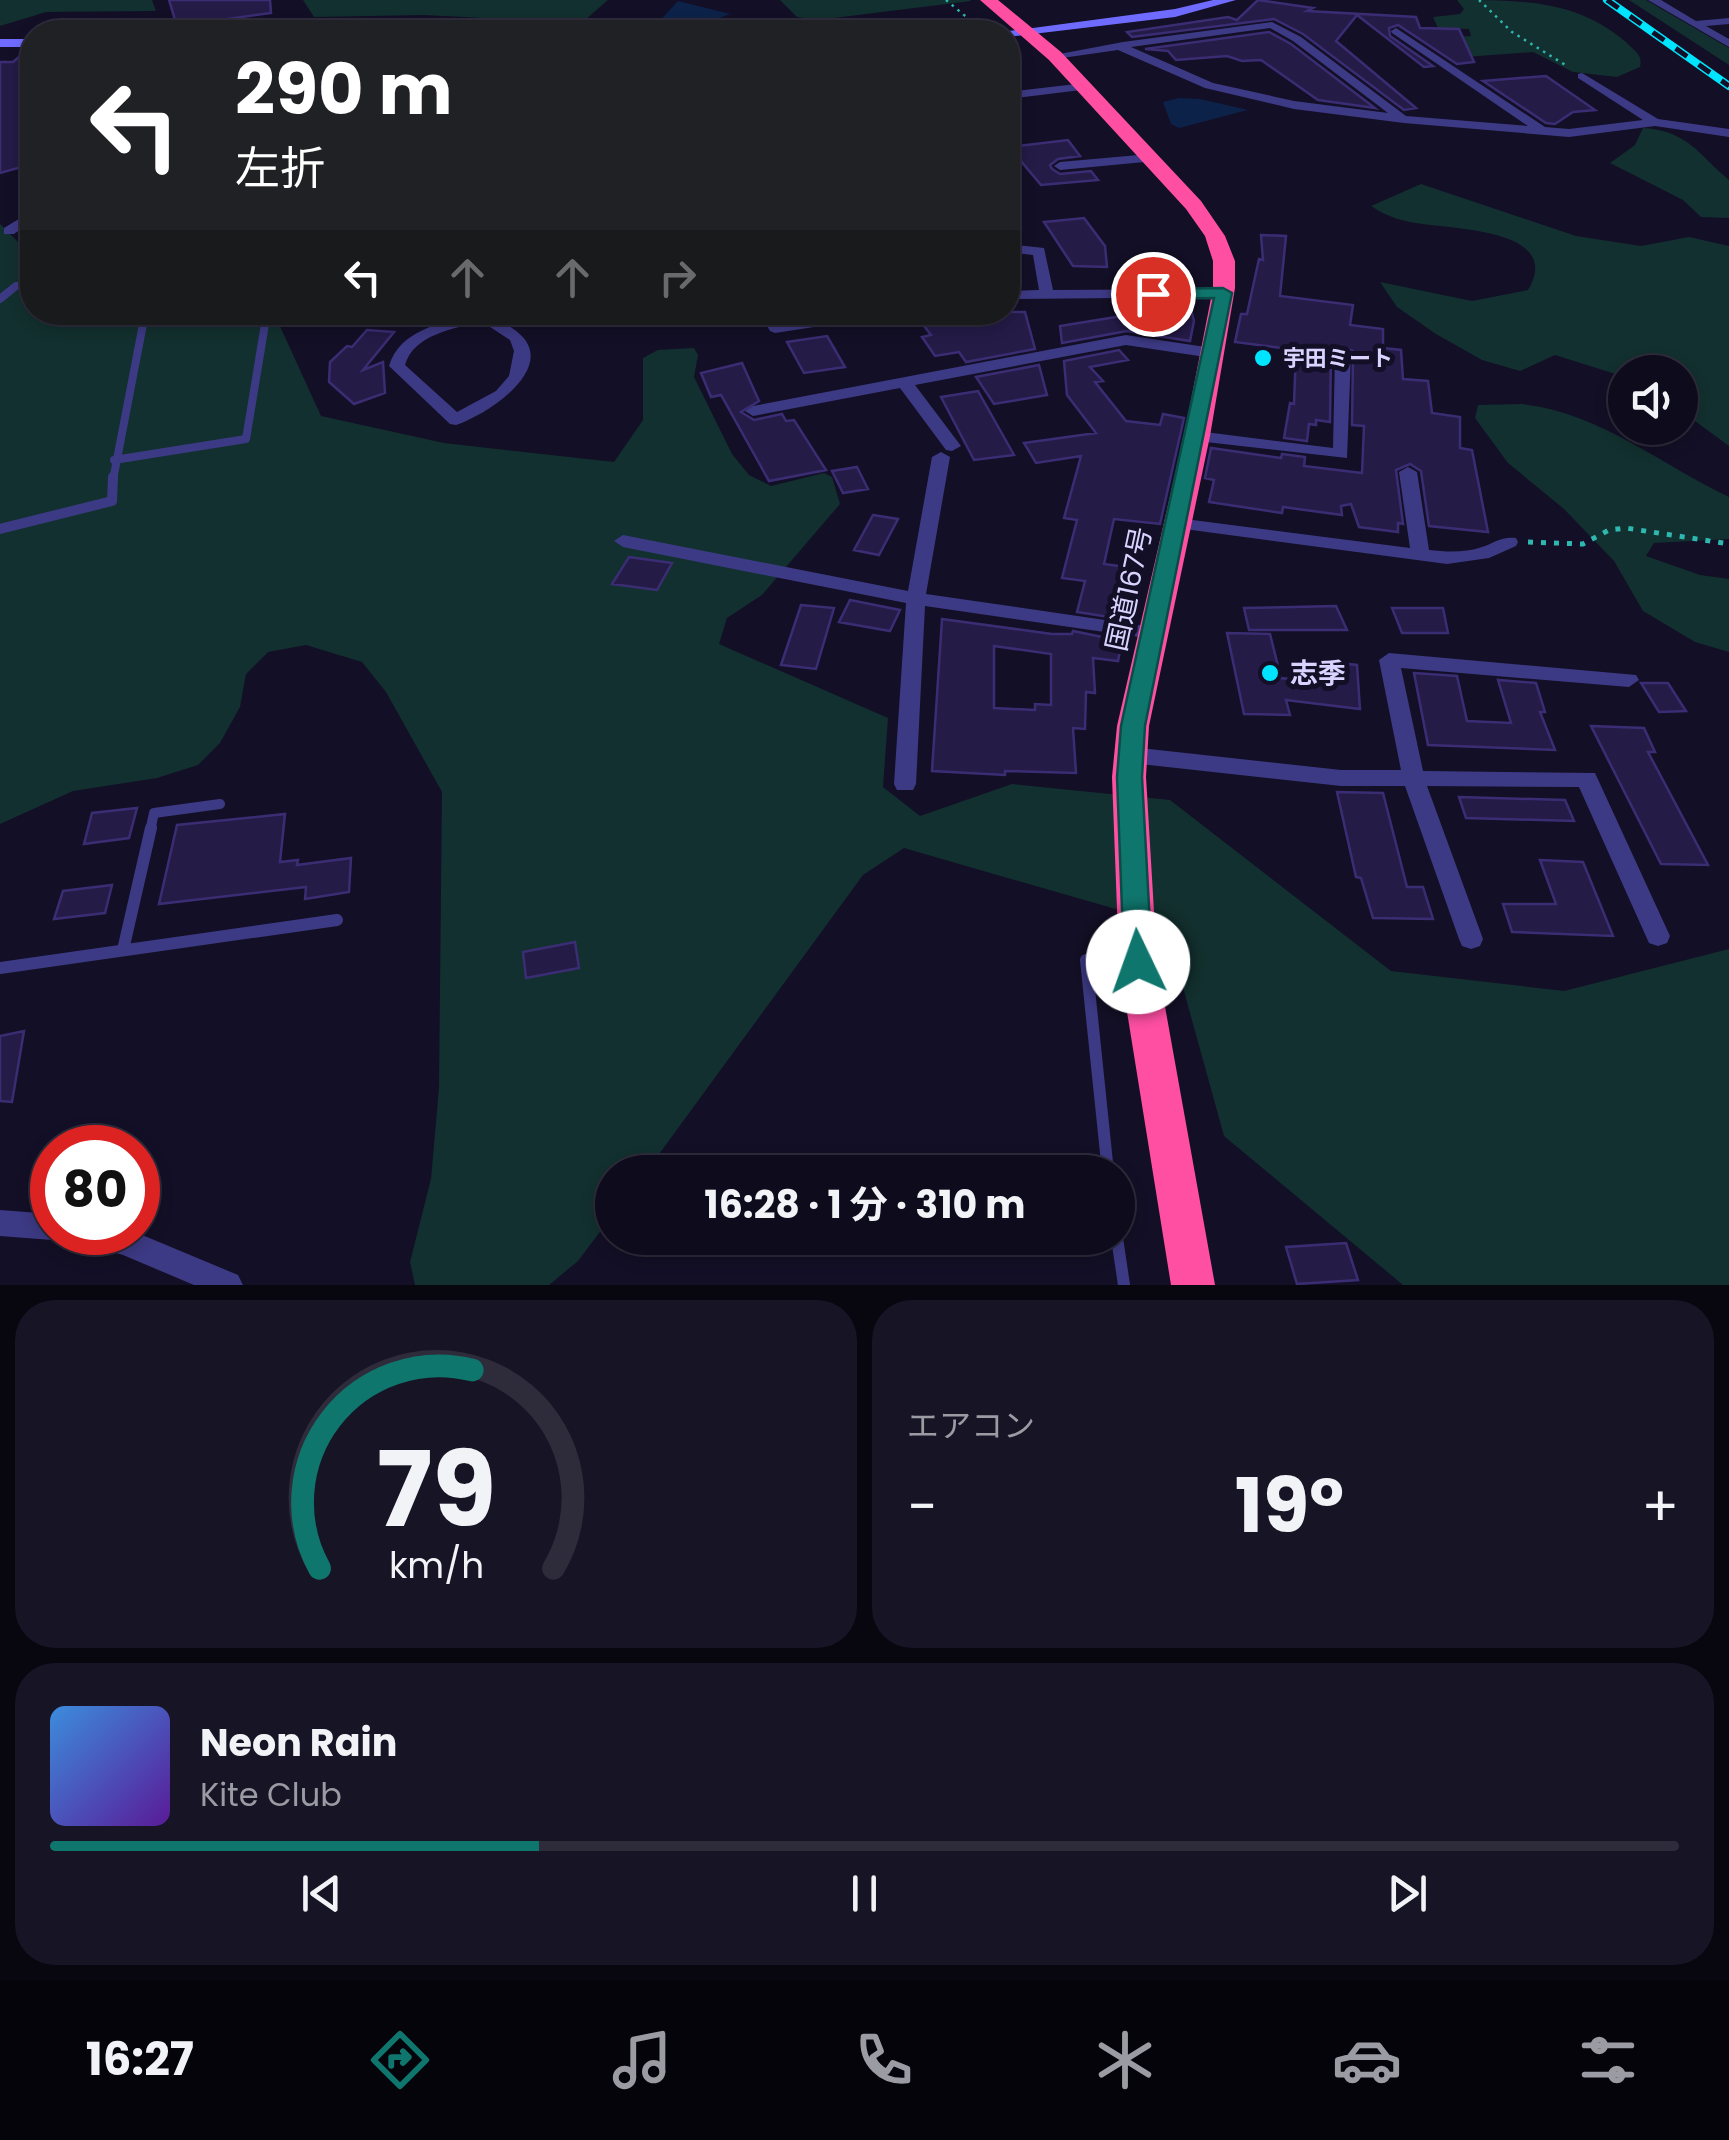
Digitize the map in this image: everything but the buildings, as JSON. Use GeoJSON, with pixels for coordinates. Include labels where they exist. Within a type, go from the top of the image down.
{"type":"FeatureCollection","features":[{"type":"Feature","properties":{"kind":"highway","name":"国道167号"},"geometry":{"type":"LineString","coordinates":[[988,0],[1006,20]]}},
{"type":"Feature","properties":{"kind":"highway","name":"国道167号"},"geometry":{"type":"LineString","coordinates":[[1020,34],[1055,56],[1194,205],[1215,236],[1224,261],[1223,293],[1212,353],[1133,726],[1131,754],[1138,962],[1193,1285]]}},
{"type":"Feature","properties":{"kind":"street"},"geometry":{"type":"LineString","coordinates":[[1020,32],[1175,13],[1229,0]]}},
{"type":"Feature","properties":{"kind":"street"},"geometry":{"type":"LineString","coordinates":[[1653,0],[1729,44]]}},
{"type":"Feature","properties":{"kind":"street"},"geometry":{"type":"LineString","coordinates":[[1694,24],[1729,20]]}},
{"type":"Feature","properties":{"kind":"street"},"geometry":{"type":"LineString","coordinates":[[1055,56],[1272,26],[1297,39],[1404,120]]}},
{"type":"Feature","properties":{"kind":"street"},"geometry":{"type":"LineString","coordinates":[[1396,31],[1541,130]]}},
{"type":"Feature","properties":{"kind":"street"},"geometry":{"type":"LineString","coordinates":[[1119,46],[1209,86],[1294,105],[1404,120],[1569,133],[1655,122],[1729,134]]}},
{"type":"Feature","properties":{"kind":"street"},"geometry":{"type":"LineString","coordinates":[[1582,76],[1655,122]]}},
{"type":"Feature","properties":{"kind":"street"},"geometry":{"type":"LineString","coordinates":[[1020,95],[1086,87]]}},
{"type":"Feature","properties":{"kind":"street"},"geometry":{"type":"LineString","coordinates":[[1059,165],[1150,158]]}},
{"type":"Feature","properties":{"kind":"street"},"geometry":{"type":"LineString","coordinates":[[9,231],[20,223]]}},
{"type":"Feature","properties":{"kind":"street"},"geometry":{"type":"LineString","coordinates":[[1020,249],[1039,251],[1047,295]]}},
{"type":"Feature","properties":{"kind":"street"},"geometry":{"type":"LineString","coordinates":[[1020,296],[1223,293]]}},
{"type":"Feature","properties":{"kind":"street"},"geometry":{"type":"LineString","coordinates":[[452,325],[402,348],[397,366],[456,420],[502,394],[517,377],[522,351],[517,338],[495,325]]}},
{"type":"Feature","properties":{"kind":"street"},"geometry":{"type":"LineString","coordinates":[[753,410],[1126,340],[1212,353]]}},
{"type":"Feature","properties":{"kind":"street"},"geometry":{"type":"LineString","coordinates":[[1196,436],[1342,454],[1343,354]]}},
{"type":"Feature","properties":{"kind":"street"},"geometry":{"type":"LineString","coordinates":[[905,383],[947,452],[916,599],[905,784]]}},
{"type":"Feature","properties":{"kind":"street"},"geometry":{"type":"LineString","coordinates":[[1408,472],[1420,554]]}},
{"type":"Feature","properties":{"kind":"street"},"geometry":{"type":"LineString","coordinates":[[1177,522],[1465,557],[1509,542]]}},
{"type":"Feature","properties":{"kind":"street"},"geometry":{"type":"LineString","coordinates":[[623,541],[916,599],[1153,633]]}},
{"type":"Feature","properties":{"kind":"street"},"geometry":{"type":"LineString","coordinates":[[1472,939],[1414,780],[1389,660],[1629,680]]}},
{"type":"Feature","properties":{"kind":"street"},"geometry":{"type":"LineString","coordinates":[[1131,754],[1341,778],[1588,778],[1658,936]]}},
{"type":"Feature","properties":{"kind":"street"},"geometry":{"type":"LineString","coordinates":[[0,1223],[30,1225]]}},
{"type":"Feature","properties":{"kind":"street"},"geometry":{"type":"LineString","coordinates":[[156,1255],[228,1285]]}},
{"type":"Feature","properties":{"kind":"lane"},"geometry":{"type":"LineString","coordinates":[[0,529],[112,502],[114,460],[143,325]]}},
{"type":"Feature","properties":{"kind":"lane"},"geometry":{"type":"LineString","coordinates":[[114,460],[246,439],[265,325]]}},
{"type":"Feature","properties":{"kind":"lane"},"geometry":{"type":"LineString","coordinates":[[123,950],[154,813],[220,804]]}},
{"type":"Feature","properties":{"kind":"lane"},"geometry":{"type":"LineString","coordinates":[[0,968],[337,920]]}},
{"type":"Feature","properties":{"kind":"lane"},"geometry":{"type":"LineString","coordinates":[[1106,1155],[1086,960],[1138,962]]}},
{"type":"Feature","properties":{"kind":"lane"},"geometry":{"type":"LineString","coordinates":[[1120,1255],[1124,1285]]}},
{"type":"Feature","properties":{"kind":"path"},"geometry":{"type":"LineString","coordinates":[[946,0],[970,20]]}},
{"type":"Feature","properties":{"kind":"path"},"geometry":{"type":"LineString","coordinates":[[1480,0],[1512,32],[1582,76]]}},
{"type":"Feature","properties":{"kind":"path"},"geometry":{"type":"LineString","coordinates":[[1509,542],[1574,546],[1590,542],[1609,530],[1626,528],[1729,544]]}},
{"type":"Feature","properties":{"kind":"green space"},"geometry":{"type":"Polygon","coordinates":[[[0,0],[152,0],[156,11],[46,12],[0,26],[0,0]]]}},
{"type":"Feature","properties":{"kind":"green space"},"geometry":{"type":"Polygon","coordinates":[[[303,0],[608,0],[585,20],[423,15],[314,17],[303,0]]]}},
{"type":"Feature","properties":{"kind":"green space"},"geometry":{"type":"Polygon","coordinates":[[[780,0],[971,1],[818,20],[797,17],[780,0]]]}},
{"type":"Feature","properties":{"kind":"green space"},"geometry":{"type":"Polygon","coordinates":[[[1457,0],[1527,2],[1568,10],[1607,28],[1626,42],[1639,56],[1640,67],[1617,77],[1573,72],[1533,52],[1451,58],[1441,38],[1471,36],[1469,29],[1438,28],[1433,17],[1460,14],[1464,9],[1457,0]]]}},
{"type":"Feature","properties":{"kind":"green space"},"geometry":{"type":"Polygon","coordinates":[[[1629,0],[1646,0],[1729,48],[1729,65],[1629,0]]]}},
{"type":"Feature","properties":{"kind":"green space"},"geometry":{"type":"Polygon","coordinates":[[[1643,128],[1682,139],[1729,180],[1729,218],[1701,217],[1683,200],[1610,163],[1635,145],[1643,128]]]}},
{"type":"Feature","properties":{"kind":"green space"},"geometry":{"type":"Polygon","coordinates":[[[1421,184],[1576,236],[1641,246],[1689,237],[1729,246],[1729,446],[1698,423],[1698,355],[1608,355],[1608,372],[1555,355],[1520,371],[1482,360],[1436,334],[1397,307],[1380,282],[1472,301],[1528,290],[1535,270],[1531,255],[1501,236],[1410,222],[1371,206],[1421,184]]]}},
{"type":"Feature","properties":{"kind":"green space"},"geometry":{"type":"Polygon","coordinates":[[[0,224],[20,242],[20,325],[279,325],[321,416],[444,443],[614,462],[643,420],[643,358],[658,350],[694,348],[698,355],[694,377],[732,454],[749,475],[771,486],[824,473],[832,477],[840,504],[762,595],[727,618],[719,644],[888,718],[883,787],[920,816],[1012,784],[1170,800],[1391,971],[1564,991],[1729,949],[1729,1285],[1403,1285],[1224,1136],[1185,995],[1171,925],[904,848],[863,875],[658,1155],[595,1155],[595,1238],[578,1261],[549,1285],[415,1285],[410,1262],[431,1179],[439,1088],[442,792],[386,692],[362,662],[306,645],[268,652],[246,674],[240,707],[220,743],[198,765],[157,778],[73,791],[0,824],[0,224]]]}},
{"type":"Feature","properties":{"kind":"green space"},"geometry":{"type":"Polygon","coordinates":[[[1522,404],[1577,417],[1608,432],[1608,445],[1634,445],[1729,497],[1729,539],[1654,543],[1646,556],[1700,575],[1729,579],[1729,652],[1695,642],[1643,611],[1614,561],[1564,509],[1508,463],[1475,418],[1478,405],[1522,404]]]}},
{"type":"Feature","properties":{"kind":"water"},"geometry":{"type":"Polygon","coordinates":[[[678,1],[730,14],[714,20],[660,20],[678,1]]]}},
{"type":"Feature","properties":{"kind":"water"},"geometry":{"type":"Polygon","coordinates":[[[1179,98],[1248,110],[1179,128],[1171,124],[1163,102],[1179,98]]]}},
{"type":"Feature","properties":{"kind":"railway"},"geometry":{"type":"LineString","coordinates":[[1607,0],[1729,86]]}},
{"type":"Feature","properties":{"kind":"place","name":"宇田ミート"},"geometry":{"type":"Point","coordinates":[1263,358]}},
{"type":"Feature","properties":{"kind":"place","name":"志季"},"geometry":{"type":"Point","coordinates":[1270,673]}},
{"type":"Feature","properties":{"kind":"route"},"geometry":{"type":"LineString","coordinates":[[1138,962],[1129,777],[1133,726],[1223,293],[1153,294]]}}]}
